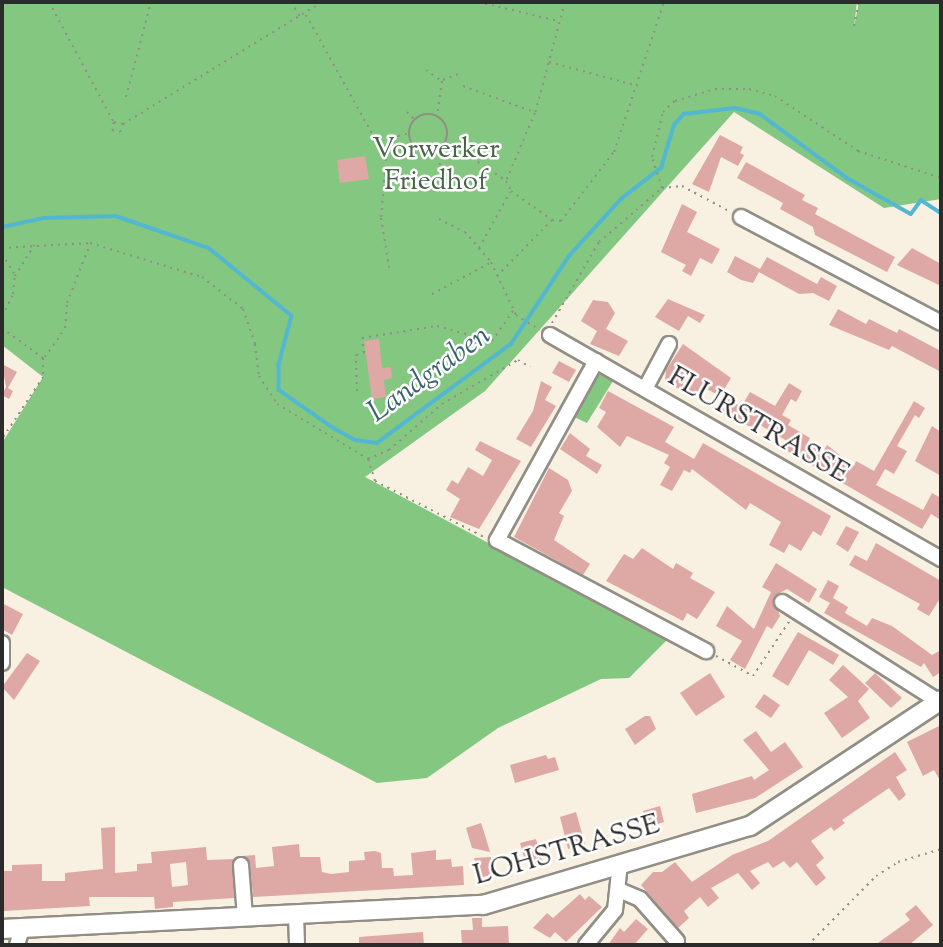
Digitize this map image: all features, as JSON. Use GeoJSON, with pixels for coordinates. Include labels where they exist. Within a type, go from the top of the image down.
{"type":"FeatureCollection","features":[{"type":"Feature","properties":{"kind":"main road","name":"LOHSTRASSE"},"geometry":{"type":"LineString","coordinates":[[2,929],[20,937],[245,917],[483,905],[750,826],[940,700]]}},
{"type":"Feature","properties":{"kind":"street"},"geometry":{"type":"LineString","coordinates":[[741,217],[941,323]]}},
{"type":"Feature","properties":{"kind":"street","name":"FLURSTRASSE"},"geometry":{"type":"LineString","coordinates":[[544,332],[941,559]]}},
{"type":"Feature","properties":{"kind":"street"},"geometry":{"type":"LineString","coordinates":[[645,389],[669,344]]}},
{"type":"Feature","properties":{"kind":"street"},"geometry":{"type":"LineString","coordinates":[[596,361],[497,540],[706,651]]}},
{"type":"Feature","properties":{"kind":"street","name":"LOHSTRASSE"},"geometry":{"type":"LineString","coordinates":[[782,602],[801,617],[940,700]]}},
{"type":"Feature","properties":{"kind":"street"},"geometry":{"type":"LineString","coordinates":[[2,643],[2,663]]}},
{"type":"Feature","properties":{"kind":"street"},"geometry":{"type":"LineString","coordinates":[[586,945],[611,919],[620,890],[620,863]]}},
{"type":"Feature","properties":{"kind":"street"},"geometry":{"type":"LineString","coordinates":[[241,865],[245,917]]}},
{"type":"Feature","properties":{"kind":"street"},"geometry":{"type":"LineString","coordinates":[[620,890],[640,899],[679,940]]}},
{"type":"Feature","properties":{"kind":"street"},"geometry":{"type":"LineString","coordinates":[[296,915],[297,945]]}},
{"type":"Feature","properties":{"kind":"path"},"geometry":{"type":"LineString","coordinates":[[49,2],[114,122],[112,130],[120,132],[123,124],[306,15],[310,2]]}},
{"type":"Feature","properties":{"kind":"path"},"geometry":{"type":"LineString","coordinates":[[126,97],[151,2]]}},
{"type":"Feature","properties":{"kind":"path"},"geometry":{"type":"LineString","coordinates":[[291,2],[301,18]]}},
{"type":"Feature","properties":{"kind":"path"},"geometry":{"type":"LineString","coordinates":[[308,9],[322,2]]}},
{"type":"Feature","properties":{"kind":"path"},"geometry":{"type":"LineString","coordinates":[[442,3],[458,2]]}},
{"type":"Feature","properties":{"kind":"path"},"geometry":{"type":"LineString","coordinates":[[478,2],[560,22]]}},
{"type":"Feature","properties":{"kind":"path"},"geometry":{"type":"LineString","coordinates":[[512,9],[514,2]]}},
{"type":"Feature","properties":{"kind":"path"},"geometry":{"type":"LineString","coordinates":[[506,181],[535,113],[565,2]]}},
{"type":"Feature","properties":{"kind":"path"},"geometry":{"type":"LineString","coordinates":[[466,154],[506,181],[511,191],[552,220],[561,221],[614,152],[639,86],[664,2]]}},
{"type":"Feature","properties":{"kind":"path"},"geometry":{"type":"LineString","coordinates":[[854,26],[859,2]]}},
{"type":"Feature","properties":{"kind":"path"},"geometry":{"type":"LineString","coordinates":[[306,15],[383,153],[382,239],[389,267]]}},
{"type":"Feature","properties":{"kind":"path"},"geometry":{"type":"LineString","coordinates":[[549,62],[639,86]]}},
{"type":"Feature","properties":{"kind":"path"},"geometry":{"type":"LineString","coordinates":[[426,70],[442,81]]}},
{"type":"Feature","properties":{"kind":"path"},"geometry":{"type":"LineString","coordinates":[[442,81],[461,73]]}},
{"type":"Feature","properties":{"kind":"path"},"geometry":{"type":"LineString","coordinates":[[437,117],[442,81]]}},
{"type":"Feature","properties":{"kind":"path"},"geometry":{"type":"LineString","coordinates":[[463,86],[535,113]]}},
{"type":"Feature","properties":{"kind":"path"},"geometry":{"type":"LineString","coordinates":[[662,188],[652,157],[663,112],[675,101],[715,89],[748,89],[775,96],[858,151],[941,178]]}},
{"type":"Feature","properties":{"kind":"path"},"geometry":{"type":"LineString","coordinates":[[407,112],[415,120]]}},
{"type":"Feature","properties":{"kind":"path"},"geometry":{"type":"LineString","coordinates":[[383,153],[398,136],[409,133],[415,120],[423,115],[437,117],[447,130],[438,149],[440,185],[453,193]]}},
{"type":"Feature","properties":{"kind":"path"},"geometry":{"type":"LineString","coordinates":[[114,122],[123,124]]}},
{"type":"Feature","properties":{"kind":"path"},"geometry":{"type":"LineString","coordinates":[[409,133],[418,149],[438,149]]}},
{"type":"Feature","properties":{"kind":"path"},"geometry":{"type":"LineString","coordinates":[[439,219],[466,232],[491,262],[513,311],[544,332],[599,242],[662,188],[681,186],[741,217]]}},
{"type":"Feature","properties":{"kind":"path"},"geometry":{"type":"LineString","coordinates":[[480,248],[511,191]]}},
{"type":"Feature","properties":{"kind":"path"},"geometry":{"type":"LineString","coordinates":[[496,276],[552,220]]}},
{"type":"Feature","properties":{"kind":"path"},"geometry":{"type":"LineString","coordinates":[[15,276],[35,243]]}},
{"type":"Feature","properties":{"kind":"path"},"geometry":{"type":"LineString","coordinates":[[2,248],[35,243],[90,243],[163,263],[218,287],[243,309],[253,335],[259,376],[277,404],[368,459],[376,481],[490,540],[497,540]]}},
{"type":"Feature","properties":{"kind":"path"},"geometry":{"type":"LineString","coordinates":[[2,439],[43,377],[43,359],[65,328],[67,303],[90,243]]}},
{"type":"Feature","properties":{"kind":"path"},"geometry":{"type":"LineString","coordinates":[[2,254],[10,261],[15,276],[13,294],[2,316]]}},
{"type":"Feature","properties":{"kind":"path"},"geometry":{"type":"LineString","coordinates":[[432,294],[491,262]]}},
{"type":"Feature","properties":{"kind":"path"},"geometry":{"type":"LineString","coordinates":[[357,391],[356,355],[364,353],[362,338],[437,326],[492,341],[513,311]]}},
{"type":"Feature","properties":{"kind":"path"},"geometry":{"type":"LineString","coordinates":[[2,328],[43,359]]}},
{"type":"Feature","properties":{"kind":"path"},"geometry":{"type":"LineString","coordinates":[[368,459],[389,450],[442,404],[518,360],[530,368]]}},
{"type":"Feature","properties":{"kind":"path"},"geometry":{"type":"LineString","coordinates":[[706,651],[753,676],[791,619],[801,617]]}},
{"type":"Feature","properties":{"kind":"path"},"geometry":{"type":"LineString","coordinates":[[808,945],[876,876],[898,862],[941,849]]}},
{"type":"Feature","properties":{"kind":"green space","name":"Vorwerker Friedhof"},"geometry":{"type":"Polygon","coordinates":[[[2,2],[857,2],[854,27],[859,2],[941,2],[941,199],[884,208],[734,112],[485,391],[365,477],[668,639],[629,678],[601,679],[498,728],[427,778],[377,783],[2,587],[2,443],[43,377],[2,345],[2,2]]]}},
{"type":"Feature","properties":{"kind":"green space"},"geometry":{"type":"Polygon","coordinates":[[[597,373],[613,381],[587,423],[572,416],[597,373]]]}},
{"type":"Feature","properties":{"kind":"building"},"geometry":{"type":"Polygon","coordinates":[[[720,135],[743,147],[740,153],[744,155],[738,166],[721,157],[709,192],[692,184],[720,135]]]}},
{"type":"Feature","properties":{"kind":"building"},"geometry":{"type":"Polygon","coordinates":[[[365,156],[369,179],[340,183],[337,160],[365,156]]]}},
{"type":"Feature","properties":{"kind":"building"},"geometry":{"type":"Polygon","coordinates":[[[746,162],[805,195],[802,200],[818,208],[815,214],[895,257],[887,272],[815,235],[813,227],[780,209],[783,203],[737,178],[746,162]]]}},
{"type":"Feature","properties":{"kind":"building"},"geometry":{"type":"Polygon","coordinates":[[[682,204],[697,212],[687,232],[720,249],[712,264],[700,258],[691,276],[682,271],[686,265],[661,252],[682,204]]]}},
{"type":"Feature","properties":{"kind":"building"},"geometry":{"type":"Polygon","coordinates":[[[912,248],[941,264],[941,286],[897,265],[912,248]]]}},
{"type":"Feature","properties":{"kind":"building"},"geometry":{"type":"Polygon","coordinates":[[[735,256],[760,269],[767,257],[817,284],[821,277],[837,286],[829,301],[813,293],[799,294],[759,272],[753,283],[741,280],[727,272],[735,256]]]}},
{"type":"Feature","properties":{"kind":"building"},"geometry":{"type":"Polygon","coordinates":[[[668,299],[705,315],[700,323],[688,316],[679,331],[655,317],[668,299]]]}},
{"type":"Feature","properties":{"kind":"building"},"geometry":{"type":"Polygon","coordinates":[[[593,300],[608,302],[615,313],[606,329],[628,341],[619,356],[590,344],[597,331],[581,321],[593,300]]]}},
{"type":"Feature","properties":{"kind":"building"},"geometry":{"type":"Polygon","coordinates":[[[838,309],[866,324],[869,319],[897,333],[899,329],[941,351],[941,372],[892,346],[889,350],[829,325],[838,309]]]}},
{"type":"Feature","properties":{"kind":"building"},"geometry":{"type":"Polygon","coordinates":[[[379,339],[382,368],[391,367],[392,378],[384,380],[386,397],[372,399],[364,341],[379,339]]]}},
{"type":"Feature","properties":{"kind":"building"},"geometry":{"type":"Polygon","coordinates":[[[683,344],[731,378],[720,396],[701,386],[695,398],[665,381],[666,370],[683,344]]]}},
{"type":"Feature","properties":{"kind":"building"},"geometry":{"type":"Polygon","coordinates":[[[559,361],[576,370],[569,382],[552,373],[559,361]]]}},
{"type":"Feature","properties":{"kind":"building"},"geometry":{"type":"Polygon","coordinates":[[[2,364],[17,372],[8,388],[13,391],[9,399],[2,395],[6,387],[2,364]]]}},
{"type":"Feature","properties":{"kind":"building"},"geometry":{"type":"Polygon","coordinates":[[[541,381],[552,387],[545,400],[556,406],[531,447],[516,439],[533,411],[541,381]]]}},
{"type":"Feature","properties":{"kind":"building"},"geometry":{"type":"Polygon","coordinates":[[[789,383],[802,391],[796,402],[791,399],[782,415],[791,420],[788,425],[810,438],[807,444],[823,452],[827,445],[854,466],[856,461],[874,471],[914,401],[925,408],[919,418],[915,415],[897,446],[907,451],[894,474],[885,469],[876,485],[923,510],[932,493],[941,498],[941,520],[931,514],[922,529],[782,448],[787,441],[760,425],[757,430],[719,412],[724,396],[741,407],[750,392],[775,406],[789,383]]]}},
{"type":"Feature","properties":{"kind":"building"},"geometry":{"type":"Polygon","coordinates":[[[608,391],[674,427],[665,442],[694,459],[703,443],[831,516],[821,536],[813,531],[801,551],[789,544],[784,553],[769,545],[781,522],[750,503],[746,510],[692,469],[690,473],[684,470],[672,491],[660,485],[670,467],[664,463],[669,455],[627,436],[620,447],[597,427],[606,412],[599,408],[608,391]]]}},
{"type":"Feature","properties":{"kind":"building"},"geometry":{"type":"Polygon","coordinates":[[[932,426],[941,432],[941,476],[915,461],[932,426]]]}},
{"type":"Feature","properties":{"kind":"building"},"geometry":{"type":"Polygon","coordinates":[[[570,433],[590,449],[586,456],[602,465],[597,474],[560,449],[570,433]]]}},
{"type":"Feature","properties":{"kind":"building"},"geometry":{"type":"Polygon","coordinates":[[[480,441],[521,461],[479,529],[450,517],[460,499],[446,490],[452,480],[458,484],[468,467],[483,476],[492,460],[475,450],[480,441]]]}},
{"type":"Feature","properties":{"kind":"building"},"geometry":{"type":"Polygon","coordinates":[[[549,468],[568,480],[572,491],[559,513],[564,516],[554,540],[590,564],[583,575],[514,537],[549,468]]]}},
{"type":"Feature","properties":{"kind":"building"},"geometry":{"type":"Polygon","coordinates":[[[846,526],[859,532],[848,552],[836,544],[846,526]]]}},
{"type":"Feature","properties":{"kind":"building"},"geometry":{"type":"Polygon","coordinates":[[[876,543],[941,581],[941,597],[929,616],[917,609],[920,604],[849,565],[855,555],[867,561],[876,543]]]}},
{"type":"Feature","properties":{"kind":"building"},"geometry":{"type":"Polygon","coordinates":[[[642,548],[673,569],[676,563],[693,573],[690,578],[715,592],[697,619],[687,613],[683,621],[606,581],[624,554],[633,559],[642,548]]]}},
{"type":"Feature","properties":{"kind":"building"},"geometry":{"type":"Polygon","coordinates":[[[776,563],[817,589],[809,603],[787,589],[774,596],[780,616],[772,629],[767,626],[745,669],[730,660],[742,641],[716,626],[727,606],[754,629],[771,592],[762,587],[776,563]]]}},
{"type":"Feature","properties":{"kind":"building"},"geometry":{"type":"Polygon","coordinates":[[[828,580],[839,586],[833,598],[848,607],[845,613],[867,626],[872,618],[892,626],[932,655],[941,650],[941,672],[933,677],[924,663],[921,667],[824,613],[830,603],[819,597],[828,580]]]}},
{"type":"Feature","properties":{"kind":"building"},"geometry":{"type":"Polygon","coordinates":[[[2,603],[23,614],[12,635],[2,629],[2,603]]]}},
{"type":"Feature","properties":{"kind":"building"},"geometry":{"type":"Polygon","coordinates":[[[798,632],[839,655],[833,665],[809,650],[788,686],[772,676],[798,632]]]}},
{"type":"Feature","properties":{"kind":"building"},"geometry":{"type":"Polygon","coordinates":[[[27,653],[40,661],[14,700],[2,687],[27,653]]]}},
{"type":"Feature","properties":{"kind":"building"},"geometry":{"type":"Polygon","coordinates":[[[843,665],[869,689],[858,701],[870,718],[842,738],[824,713],[848,697],[829,680],[843,665]]]}},
{"type":"Feature","properties":{"kind":"building"},"geometry":{"type":"Polygon","coordinates":[[[710,673],[725,697],[696,716],[680,693],[710,673]]]}},
{"type":"Feature","properties":{"kind":"building"},"geometry":{"type":"Polygon","coordinates":[[[875,673],[902,698],[891,708],[865,683],[875,673]]]}},
{"type":"Feature","properties":{"kind":"building"},"geometry":{"type":"Polygon","coordinates":[[[764,694],[780,705],[771,718],[755,707],[764,694]]]}},
{"type":"Feature","properties":{"kind":"building"},"geometry":{"type":"Polygon","coordinates":[[[645,716],[650,716],[656,729],[635,745],[625,729],[645,716]]]}},
{"type":"Feature","properties":{"kind":"building"},"geometry":{"type":"Polygon","coordinates":[[[941,725],[941,782],[934,770],[923,776],[907,742],[941,725]]]}},
{"type":"Feature","properties":{"kind":"building"},"geometry":{"type":"Polygon","coordinates":[[[756,731],[771,752],[785,742],[803,767],[755,798],[696,813],[692,794],[752,776],[754,780],[769,770],[743,740],[756,731]]]}},
{"type":"Feature","properties":{"kind":"building"},"geometry":{"type":"Polygon","coordinates":[[[895,752],[907,770],[896,777],[906,795],[899,801],[889,788],[842,820],[845,823],[834,831],[831,827],[811,841],[824,858],[816,865],[826,878],[816,886],[797,862],[790,868],[784,861],[773,868],[768,862],[750,871],[760,883],[752,890],[738,873],[711,888],[719,898],[708,907],[700,897],[684,911],[689,918],[678,928],[641,885],[653,872],[662,872],[675,862],[692,882],[732,855],[768,841],[895,752]]]}},
{"type":"Feature","properties":{"kind":"building"},"geometry":{"type":"Polygon","coordinates":[[[546,755],[548,759],[555,757],[559,770],[515,783],[510,765],[546,755]]]}},
{"type":"Feature","properties":{"kind":"building"},"geometry":{"type":"Polygon","coordinates":[[[660,806],[664,822],[648,827],[643,811],[660,806]]]}},
{"type":"Feature","properties":{"kind":"building"},"geometry":{"type":"Polygon","coordinates":[[[576,812],[585,844],[568,849],[560,817],[576,812]]]}},
{"type":"Feature","properties":{"kind":"building"},"geometry":{"type":"Polygon","coordinates":[[[481,823],[490,852],[472,848],[466,828],[481,823]]]}},
{"type":"Feature","properties":{"kind":"building"},"geometry":{"type":"Polygon","coordinates":[[[115,827],[115,873],[137,871],[137,864],[152,863],[151,852],[206,847],[207,860],[234,859],[234,898],[173,902],[173,907],[155,909],[154,897],[89,897],[90,906],[4,911],[2,871],[12,871],[12,865],[42,864],[42,881],[65,881],[65,873],[103,869],[101,828],[115,827]],[[186,862],[170,864],[172,887],[188,885],[186,862]]]}},
{"type":"Feature","properties":{"kind":"building"},"geometry":{"type":"Polygon","coordinates":[[[536,839],[543,863],[532,866],[530,860],[525,861],[520,843],[536,839]]]}},
{"type":"Feature","properties":{"kind":"building"},"geometry":{"type":"Polygon","coordinates":[[[299,844],[300,857],[320,857],[322,872],[331,874],[349,872],[349,861],[365,860],[364,852],[375,851],[381,853],[382,868],[393,868],[394,876],[413,875],[411,853],[436,850],[436,860],[451,859],[452,867],[463,866],[464,885],[253,897],[250,864],[242,856],[255,855],[256,868],[274,866],[272,847],[299,844]]]}},
{"type":"Feature","properties":{"kind":"building"},"geometry":{"type":"Polygon","coordinates":[[[491,857],[497,873],[480,878],[474,858],[491,857]]]}},
{"type":"Feature","properties":{"kind":"building"},"geometry":{"type":"Polygon","coordinates":[[[580,894],[585,900],[589,896],[602,907],[566,942],[555,932],[550,938],[533,928],[547,913],[553,918],[580,894]]]}},
{"type":"Feature","properties":{"kind":"building"},"geometry":{"type":"Polygon","coordinates":[[[916,905],[933,925],[909,945],[875,945],[910,920],[905,914],[916,905]]]}},
{"type":"Feature","properties":{"kind":"building"},"geometry":{"type":"Polygon","coordinates":[[[472,918],[482,918],[482,927],[508,926],[509,945],[462,945],[461,930],[473,930],[472,918]]]}},
{"type":"Feature","properties":{"kind":"building"},"geometry":{"type":"Polygon","coordinates":[[[636,919],[648,929],[634,945],[608,945],[620,928],[624,932],[636,919]]]}},
{"type":"Feature","properties":{"kind":"building"},"geometry":{"type":"Polygon","coordinates":[[[423,932],[424,945],[359,945],[359,937],[423,932]]]}},
{"type":"Feature","properties":{"kind":"waterway","name":"Landgraben"},"geometry":{"type":"LineString","coordinates":[[2,227],[44,218],[116,216],[209,248],[292,316],[279,365],[279,390],[335,429],[356,440],[377,443],[511,344],[569,256],[621,199],[661,168],[674,125],[684,114],[735,108],[760,114],[847,178],[911,214],[921,200],[941,213]]}}]}
